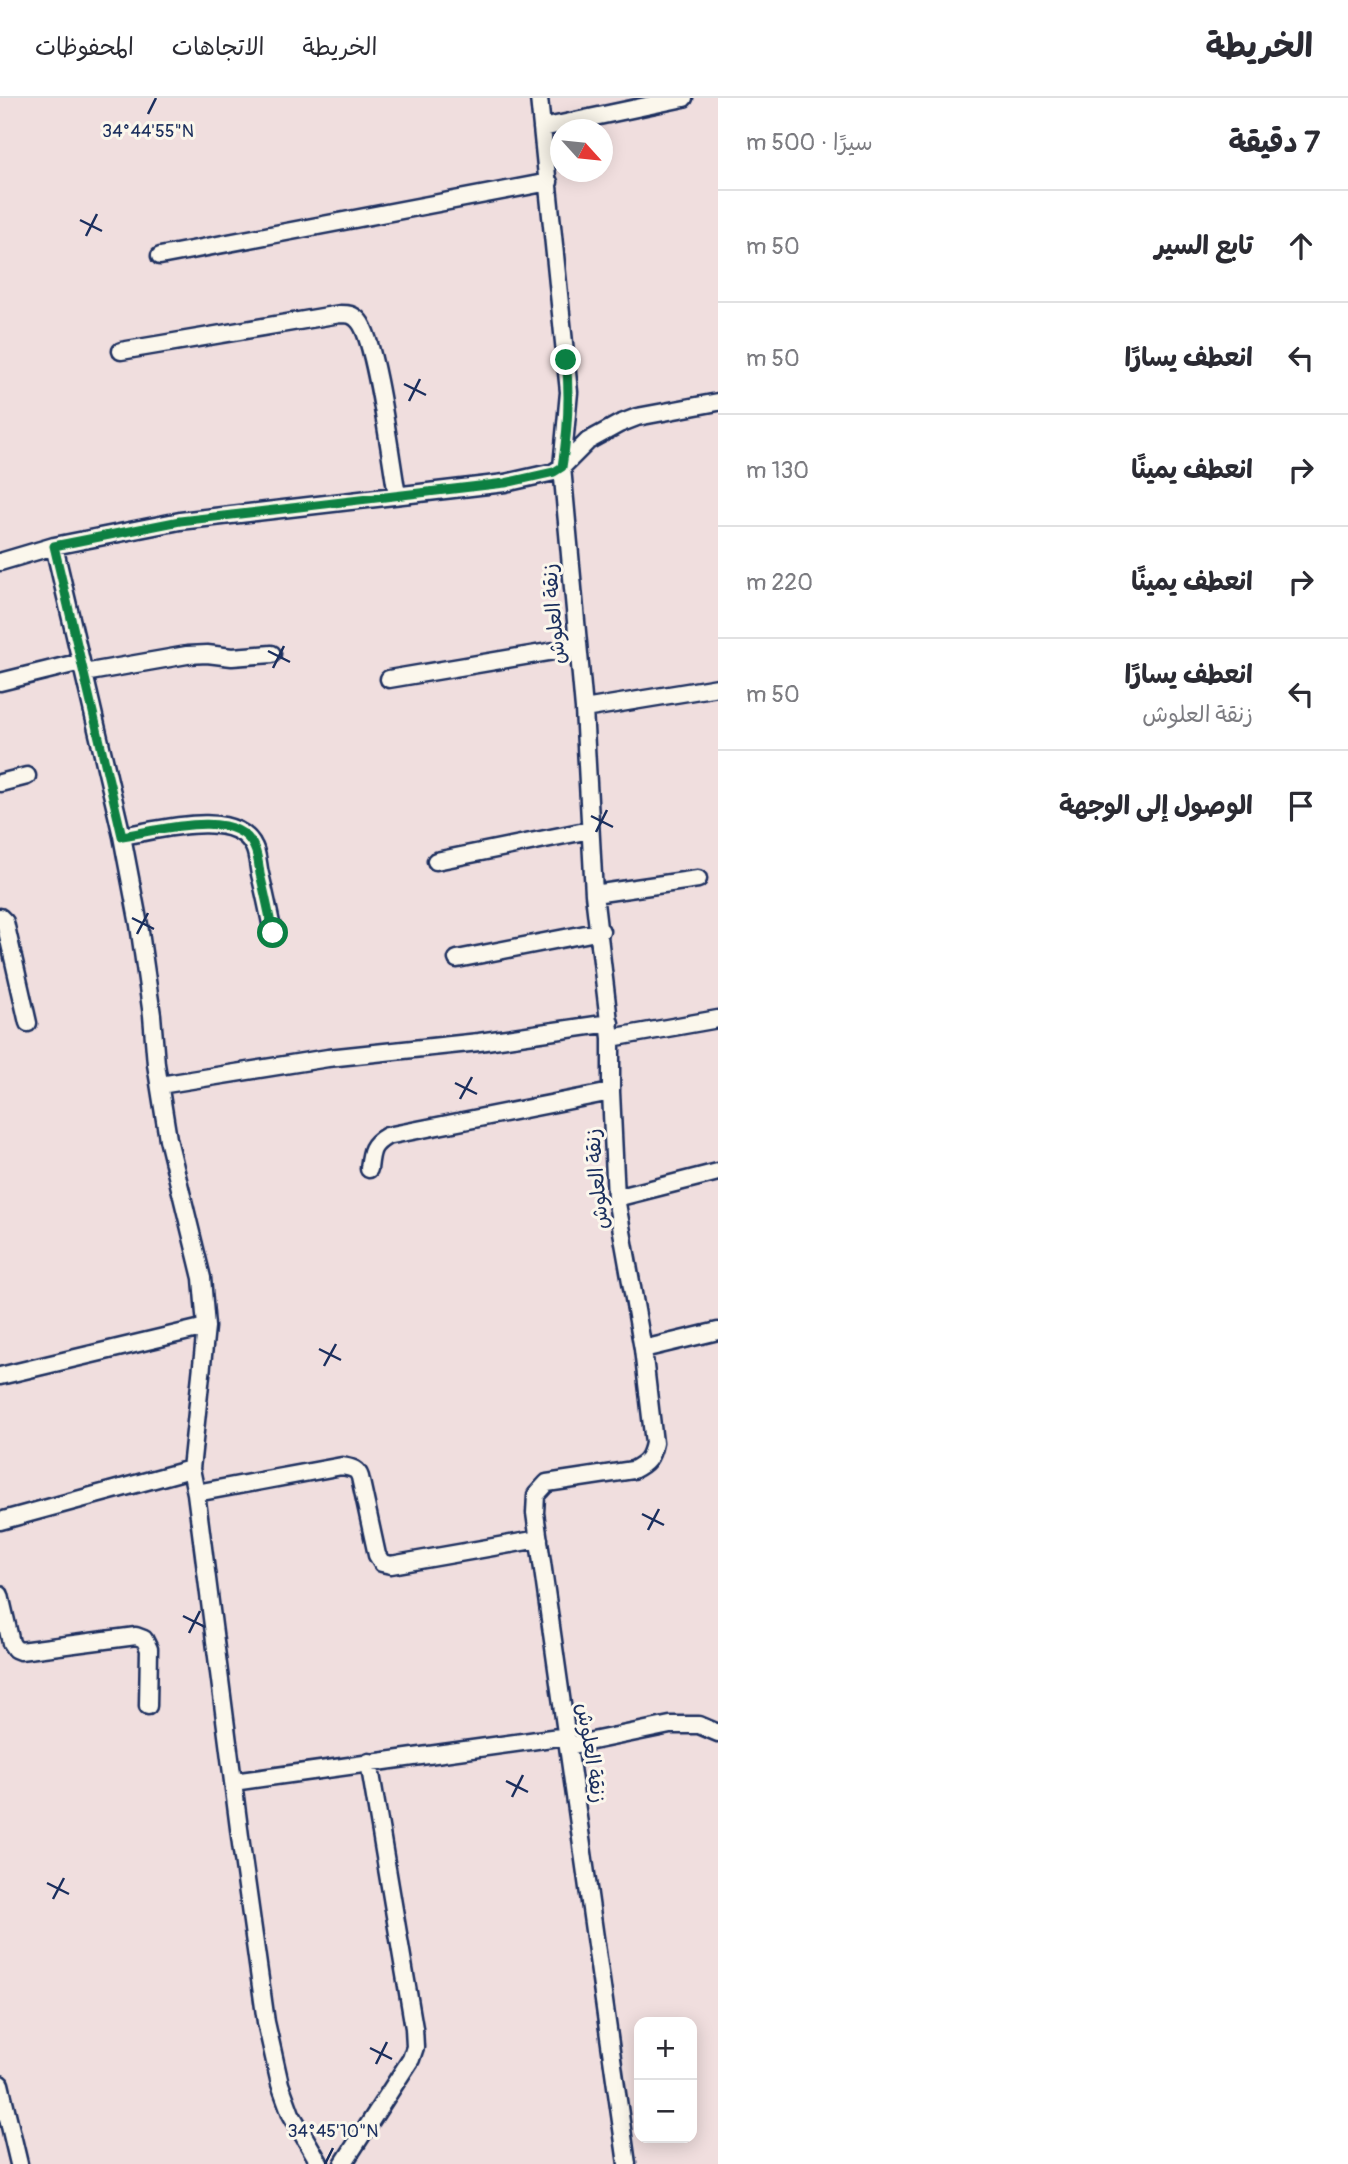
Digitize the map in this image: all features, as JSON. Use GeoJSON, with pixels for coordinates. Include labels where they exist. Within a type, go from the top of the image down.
{"type":"FeatureCollection","features":[{"type":"Feature","properties":{"kind":"street","name":"زنقة العلوش"},"geometry":{"type":"LineString","coordinates":[[539,98],[569,392],[562,467],[584,709],[594,894],[611,1030],[616,1198],[643,1349],[654,1443],[651,1457],[645,1464],[633,1470],[547,1483],[536,1494],[535,1500],[627,2164]]}},
{"type":"Feature","properties":{"kind":"street"},"geometry":{"type":"LineString","coordinates":[[542,128],[684,98]]}},
{"type":"Feature","properties":{"kind":"street"},"geometry":{"type":"LineString","coordinates":[[160,256],[549,182]]}},
{"type":"Feature","properties":{"kind":"street"},"geometry":{"type":"LineString","coordinates":[[121,351],[350,314],[358,319],[370,342],[397,495]]}},
{"type":"Feature","properties":{"kind":"street"},"geometry":{"type":"LineString","coordinates":[[0,562],[54,546],[180,521],[505,483],[554,472],[587,441],[637,417],[718,402]]}},
{"type":"Feature","properties":{"kind":"street"},"geometry":{"type":"LineString","coordinates":[[54,546],[122,836],[139,925],[168,1139],[202,1278],[206,1328],[191,1469],[266,2022],[280,2084],[291,2115],[320,2164]]}},
{"type":"Feature","properties":{"kind":"street"},"geometry":{"type":"LineString","coordinates":[[389,679],[578,647]]}},
{"type":"Feature","properties":{"kind":"street"},"geometry":{"type":"LineString","coordinates":[[0,682],[82,667],[207,653],[232,657],[272,654]]}},
{"type":"Feature","properties":{"kind":"street"},"geometry":{"type":"LineString","coordinates":[[584,709],[718,687]]}},
{"type":"Feature","properties":{"kind":"street"},"geometry":{"type":"LineString","coordinates":[[0,783],[27,776]]}},
{"type":"Feature","properties":{"kind":"street"},"geometry":{"type":"LineString","coordinates":[[122,836],[206,824],[237,828],[255,848],[273,933]]}},
{"type":"Feature","properties":{"kind":"street"},"geometry":{"type":"LineString","coordinates":[[436,861],[590,830]]}},
{"type":"Feature","properties":{"kind":"street"},"geometry":{"type":"LineString","coordinates":[[594,894],[698,879]]}},
{"type":"Feature","properties":{"kind":"street"},"geometry":{"type":"LineString","coordinates":[[0,918],[5,922],[28,1023]]}},
{"type":"Feature","properties":{"kind":"street"},"geometry":{"type":"LineString","coordinates":[[457,959],[600,931]]}},
{"type":"Feature","properties":{"kind":"street"},"geometry":{"type":"LineString","coordinates":[[160,1085],[328,1058],[718,1019]]}},
{"type":"Feature","properties":{"kind":"street"},"geometry":{"type":"LineString","coordinates":[[369,1169],[375,1143],[387,1136],[611,1091]]}},
{"type":"Feature","properties":{"kind":"street"},"geometry":{"type":"LineString","coordinates":[[616,1198],[718,1172]]}},
{"type":"Feature","properties":{"kind":"street"},"geometry":{"type":"LineString","coordinates":[[0,1376],[206,1328]]}},
{"type":"Feature","properties":{"kind":"street"},"geometry":{"type":"LineString","coordinates":[[643,1349],[718,1331]]}},
{"type":"Feature","properties":{"kind":"street"},"geometry":{"type":"LineString","coordinates":[[196,1493],[342,1466],[352,1468],[360,1477],[377,1555],[382,1563],[391,1566],[539,1539]]}},
{"type":"Feature","properties":{"kind":"street"},"geometry":{"type":"LineString","coordinates":[[0,1521],[191,1469]]}},
{"type":"Feature","properties":{"kind":"street"},"geometry":{"type":"LineString","coordinates":[[0,1595],[11,1643],[20,1651],[136,1636],[144,1639],[150,1662],[148,1706]]}},
{"type":"Feature","properties":{"kind":"street"},"geometry":{"type":"LineString","coordinates":[[233,1782],[369,1762],[567,1741],[670,1725],[699,1725],[718,1733]]}},
{"type":"Feature","properties":{"kind":"street"},"geometry":{"type":"LineString","coordinates":[[343,2164],[405,2071],[415,2047],[392,1887],[369,1762]]}},
{"type":"Feature","properties":{"kind":"street"},"geometry":{"type":"LineString","coordinates":[[0,2084],[19,2164]]}},
{"type":"Feature","properties":{"kind":"route"},"geometry":{"type":"LineString","coordinates":[[273,933],[255,848],[237,828],[206,824],[122,836],[54,546],[180,521],[505,483],[554,472],[562,467],[566,444],[569,392],[566,360]]}}]}
